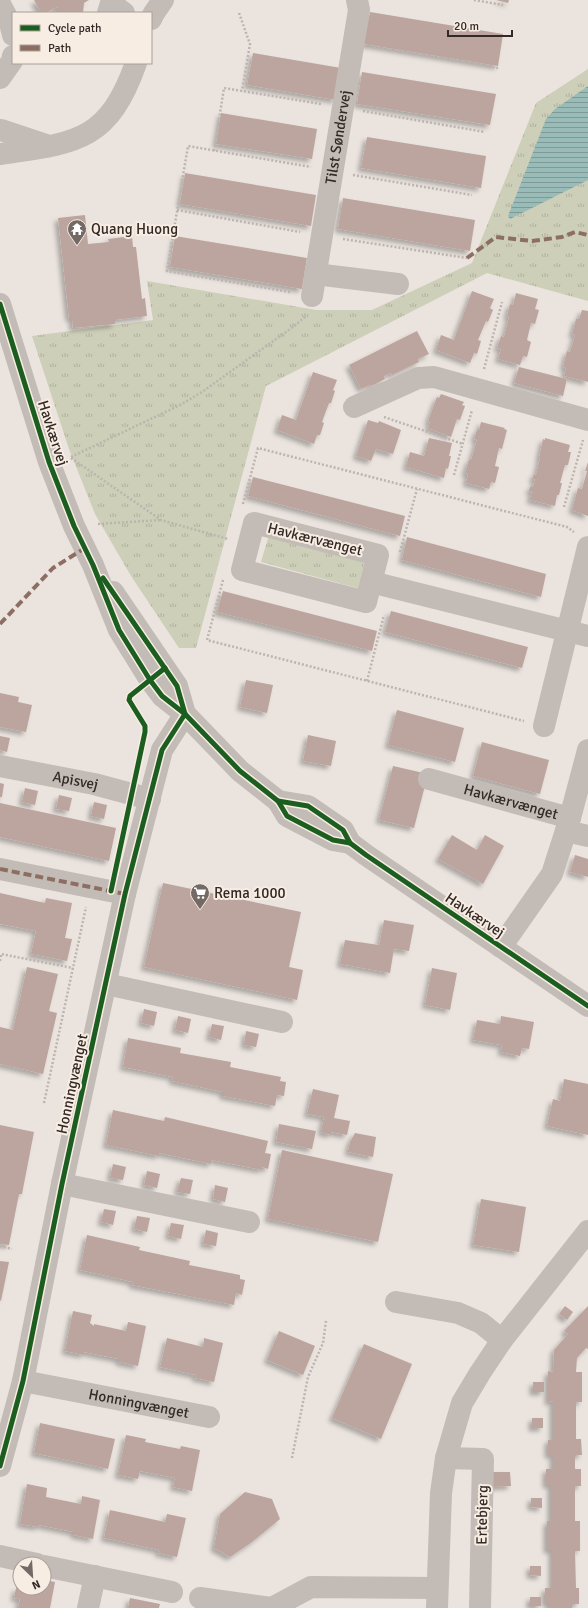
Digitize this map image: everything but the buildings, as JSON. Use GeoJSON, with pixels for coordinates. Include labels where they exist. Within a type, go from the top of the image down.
{"type":"FeatureCollection","features":[{"type":"Feature","properties":{"kind":"street"},"geometry":{"type":"LineString","coordinates":[[152,17],[163,0]]}},
{"type":"Feature","properties":{"kind":"street","name":"Tilst Søndervej"},"geometry":{"type":"LineString","coordinates":[[312,296],[360,10],[357,0]]}},
{"type":"Feature","properties":{"kind":"street"},"geometry":{"type":"LineString","coordinates":[[108,12],[112,3],[123,12]]}},
{"type":"Feature","properties":{"kind":"street"},"geometry":{"type":"LineString","coordinates":[[0,4],[10,23],[12,31]]}},
{"type":"Feature","properties":{"kind":"street"},"geometry":{"type":"LineString","coordinates":[[0,78],[12,61]]}},
{"type":"Feature","properties":{"kind":"street"},"geometry":{"type":"LineString","coordinates":[[0,154],[51,147],[78,139],[95,129],[110,115],[121,99],[136,64]]}},
{"type":"Feature","properties":{"kind":"street"},"geometry":{"type":"LineString","coordinates":[[0,129],[51,147]]}},
{"type":"Feature","properties":{"kind":"street"},"geometry":{"type":"LineString","coordinates":[[315,274],[398,284]]}},
{"type":"Feature","properties":{"kind":"street","name":"Havkærvej"},"geometry":{"type":"LineString","coordinates":[[0,304],[49,462],[74,526],[93,565],[119,630],[144,671],[162,696],[185,714],[240,771],[278,801],[287,816],[333,840],[350,843],[366,856],[588,1006]]}},
{"type":"Feature","properties":{"kind":"street"},"geometry":{"type":"LineString","coordinates":[[354,407],[418,378],[434,377],[586,429]]}},
{"type":"Feature","properties":{"kind":"street","name":"Havkærvænget"},"geometry":{"type":"LineString","coordinates":[[254,523],[378,555],[371,582],[366,602],[242,570],[254,523]]}},
{"type":"Feature","properties":{"kind":"street"},"geometry":{"type":"LineString","coordinates":[[544,726],[588,547]]}},
{"type":"Feature","properties":{"kind":"street"},"geometry":{"type":"LineString","coordinates":[[371,582],[588,636]]}},
{"type":"Feature","properties":{"kind":"street","name":"Honningvænget"},"geometry":{"type":"LineString","coordinates":[[0,1466],[23,1381],[62,1184],[125,894],[162,750],[185,714]]}},
{"type":"Feature","properties":{"kind":"street","name":"Havkærvænget"},"geometry":{"type":"LineString","coordinates":[[501,947],[552,874],[568,824],[588,750]]}},
{"type":"Feature","properties":{"kind":"street","name":"Apisvej"},"geometry":{"type":"LineString","coordinates":[[0,766],[94,784],[150,800]]}},
{"type":"Feature","properties":{"kind":"street","name":"Havkærvænget"},"geometry":{"type":"LineString","coordinates":[[429,779],[568,824],[588,836]]}},
{"type":"Feature","properties":{"kind":"street"},"geometry":{"type":"LineString","coordinates":[[0,869],[125,894]]}},
{"type":"Feature","properties":{"kind":"street"},"geometry":{"type":"LineString","coordinates":[[106,984],[282,1022]]}},
{"type":"Feature","properties":{"kind":"street"},"geometry":{"type":"LineString","coordinates":[[62,1184],[248,1222]]}},
{"type":"Feature","properties":{"kind":"street"},"geometry":{"type":"LineString","coordinates":[[200,1598],[272,1608],[311,1587],[437,1598],[441,1493],[446,1458],[462,1403],[502,1340],[588,1231]]}},
{"type":"Feature","properties":{"kind":"street"},"geometry":{"type":"LineString","coordinates":[[396,1302],[458,1313],[481,1323],[502,1340]]}},
{"type":"Feature","properties":{"kind":"street","name":"Honningvænget"},"geometry":{"type":"LineString","coordinates":[[23,1381],[209,1417]]}},
{"type":"Feature","properties":{"kind":"street","name":"Ertebjerg"},"geometry":{"type":"LineString","coordinates":[[446,1458],[483,1459],[480,1608]]}},
{"type":"Feature","properties":{"kind":"street"},"geometry":{"type":"LineString","coordinates":[[0,1556],[12,1559]]}},
{"type":"Feature","properties":{"kind":"street"},"geometry":{"type":"LineString","coordinates":[[52,1568],[172,1592]]}},
{"type":"Feature","properties":{"kind":"street"},"geometry":{"type":"LineString","coordinates":[[88,1608],[95,1576]]}},
{"type":"Feature","properties":{"kind":"path"},"geometry":{"type":"LineString","coordinates":[[474,0],[503,5]]}},
{"type":"Feature","properties":{"kind":"path"},"geometry":{"type":"LineString","coordinates":[[239,13],[250,44],[242,91]]}},
{"type":"Feature","properties":{"kind":"path"},"geometry":{"type":"LineString","coordinates":[[354,44],[498,68]]}},
{"type":"Feature","properties":{"kind":"path"},"geometry":{"type":"LineString","coordinates":[[49,462],[71,457],[180,405],[202,392],[293,327],[307,315],[312,296],[167,271],[188,146],[472,195]]}},
{"type":"Feature","properties":{"kind":"path"},"geometry":{"type":"LineString","coordinates":[[354,407],[463,444]]}},
{"type":"Feature","properties":{"kind":"path"},"geometry":{"type":"LineString","coordinates":[[564,507],[586,429]]}},
{"type":"Feature","properties":{"kind":"path"},"geometry":{"type":"LineString","coordinates":[[71,457],[161,520],[248,545]]}},
{"type":"Feature","properties":{"kind":"path"},"geometry":{"type":"LineString","coordinates":[[74,526],[161,520]]}},
{"type":"Feature","properties":{"kind":"path"},"geometry":{"type":"LineString","coordinates":[[44,1103],[90,887]]}},
{"type":"Feature","properties":{"kind":"path"},"geometry":{"type":"LineString","coordinates":[[0,961],[1,954],[73,968]]}},
{"type":"Feature","properties":{"kind":"path"},"geometry":{"type":"LineString","coordinates":[[0,1246],[12,1249]]}},
{"type":"Feature","properties":{"kind":"path"},"geometry":{"type":"LineString","coordinates":[[292,1458],[308,1377],[323,1343],[326,1322]]}},
{"type":"Feature","properties":{"kind":"green space"},"geometry":{"type":"Polygon","coordinates":[[[588,69],[588,301],[487,273],[266,386],[196,648],[179,648],[131,576],[95,514],[69,449],[32,336],[153,320],[147,281],[316,310],[372,310],[472,263],[536,103],[588,69]]]}},
{"type":"Feature","properties":{"kind":"green space"},"geometry":{"type":"Polygon","coordinates":[[[269,535],[369,560],[361,589],[261,562],[269,535]]]}},
{"type":"Feature","properties":{"kind":"water"},"geometry":{"type":"Polygon","coordinates":[[[588,86],[588,180],[510,219],[508,216],[546,119],[555,109],[588,86]]]}},
{"type":"Feature","properties":{"kind":"marked path"},"geometry":{"type":"LineString","coordinates":[[467,258],[496,237],[532,241],[562,237],[575,232],[588,235]]}},
{"type":"Feature","properties":{"kind":"marked path"},"geometry":{"type":"LineString","coordinates":[[0,624],[53,568],[85,548]]}},
{"type":"Feature","properties":{"kind":"marked path"},"geometry":{"type":"LineString","coordinates":[[0,869],[125,894]]}},
{"type":"Feature","properties":{"kind":"cycle path"},"geometry":{"type":"LineString","coordinates":[[0,304],[49,462],[74,526],[93,565],[119,630],[150,680],[162,696],[185,714],[240,771],[278,801],[287,816],[333,840],[350,843]]}},
{"type":"Feature","properties":{"kind":"cycle path"},"geometry":{"type":"LineString","coordinates":[[103,578],[177,686],[185,714]]}},
{"type":"Feature","properties":{"kind":"cycle path"},"geometry":{"type":"LineString","coordinates":[[111,891],[145,732],[145,726],[129,700],[130,696],[165,668]]}},
{"type":"Feature","properties":{"kind":"cycle path"},"geometry":{"type":"LineString","coordinates":[[0,1466],[23,1381],[62,1184],[125,894],[162,750],[185,714]]}},
{"type":"Feature","properties":{"kind":"cycle path"},"geometry":{"type":"LineString","coordinates":[[278,801],[308,806],[343,830],[350,843],[366,855],[588,1006]]}},
{"type":"Feature","properties":{"kind":"place","name":"Quang Huong"},"geometry":{"type":"Point","coordinates":[77,246]}},
{"type":"Feature","properties":{"kind":"place","name":"Rema 1000"},"geometry":{"type":"Point","coordinates":[200,910]}}]}
